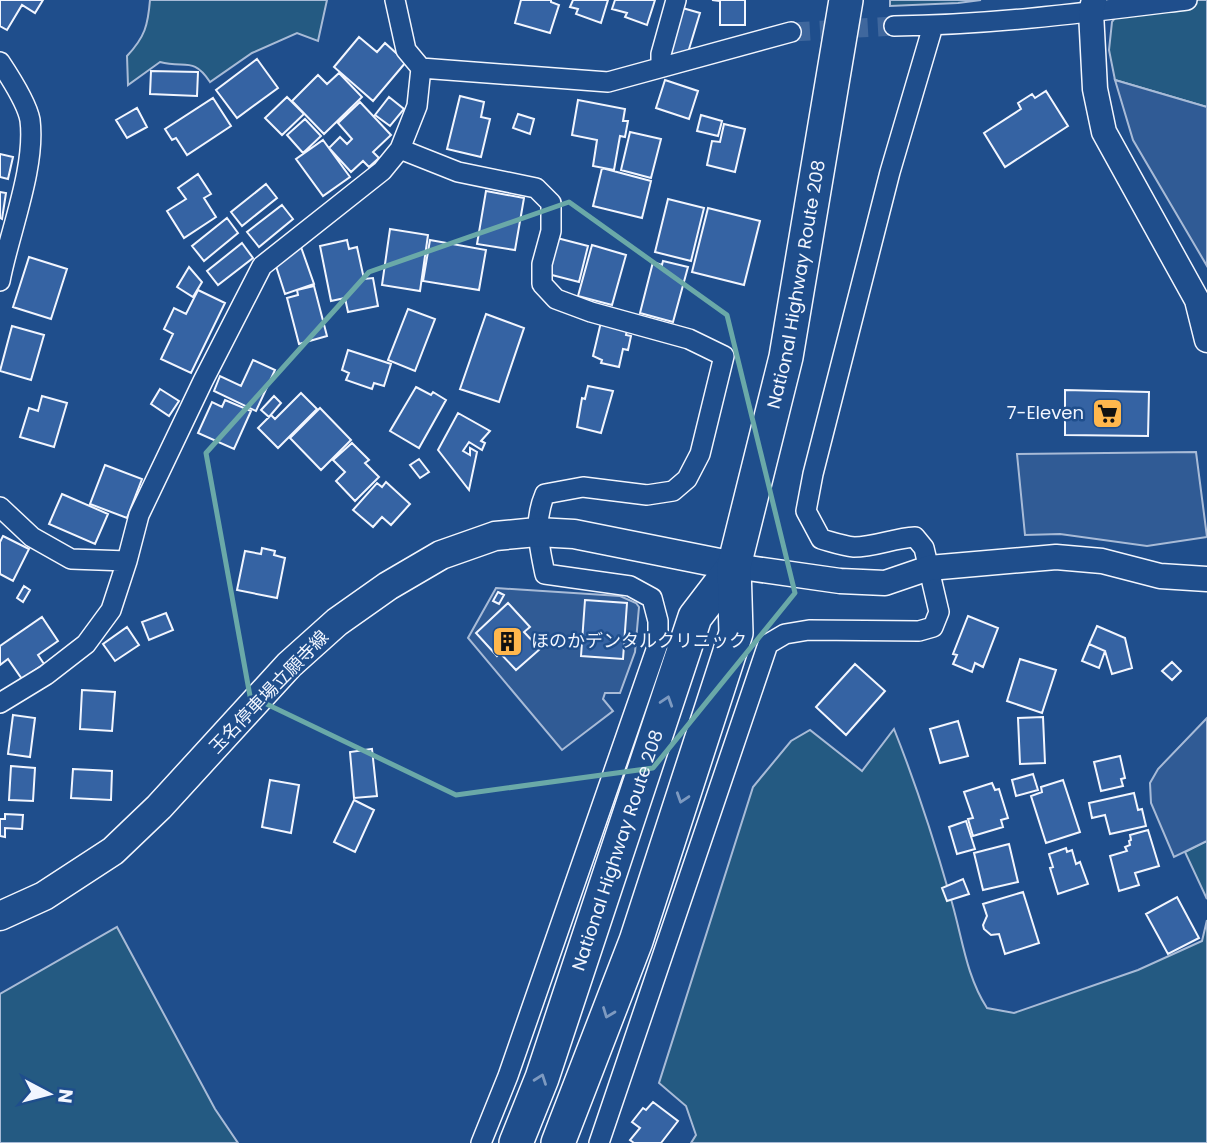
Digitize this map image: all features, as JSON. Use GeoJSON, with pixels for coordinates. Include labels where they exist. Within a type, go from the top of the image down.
{"type":"FeatureCollection","features":[{"type":"Feature","properties":{"kind":"highway","name":"National Highway Route 208"},"geometry":{"type":"LineString","coordinates":[[558,1143],[636,941],[736,633],[734,566],[786,357],[846,0]]}},
{"type":"Feature","properties":{"kind":"highway","name":"National Highway Route 208"},"geometry":{"type":"LineString","coordinates":[[516,1143],[542,1077],[695,617],[734,566]]}},
{"type":"Feature","properties":{"kind":"main road","name":"玉名停車場立願寺線"},"geometry":{"type":"LineString","coordinates":[[0,916],[44,896],[113,850],[159,807],[289,665],[337,622],[388,586],[441,555],[495,536],[537,531],[574,534],[734,566]]}},
{"type":"Feature","properties":{"kind":"street"},"geometry":{"type":"LineString","coordinates":[[0,703],[46,675],[86,644],[111,610],[139,515],[262,266],[382,171],[400,149],[417,106],[421,68],[406,50],[394,0]]}},
{"type":"Feature","properties":{"kind":"street"},"geometry":{"type":"LineString","coordinates":[[661,66],[661,54],[676,0]]}},
{"type":"Feature","properties":{"kind":"street"},"geometry":{"type":"LineString","coordinates":[[894,26],[933,26],[1093,6],[1187,0]]}},
{"type":"Feature","properties":{"kind":"street"},"geometry":{"type":"LineString","coordinates":[[1093,6],[1095,89],[1104,132],[1197,300],[1207,340]]}},
{"type":"Feature","properties":{"kind":"street"},"geometry":{"type":"LineString","coordinates":[[599,1143],[768,644],[785,634],[809,630],[919,631],[933,627],[939,612],[924,548],[915,537],[855,547],[839,544],[821,539],[806,511],[813,474],[890,172],[933,26]]}},
{"type":"Feature","properties":{"kind":"street"},"geometry":{"type":"LineString","coordinates":[[421,68],[608,82],[791,32]]}},
{"type":"Feature","properties":{"kind":"street"},"geometry":{"type":"LineString","coordinates":[[0,62],[13,81],[30,118],[29,158],[0,281]]}},
{"type":"Feature","properties":{"kind":"street"},"geometry":{"type":"LineString","coordinates":[[400,149],[458,172],[536,188],[551,203],[551,231],[542,264],[542,284],[556,299],[591,312],[689,339],[724,356],[700,454],[687,480],[673,491],[647,495],[583,487],[563,489],[545,494],[538,509],[537,531],[545,574],[630,586],[653,598],[658,621],[658,644],[508,1076],[481,1143]]}},
{"type":"Feature","properties":{"kind":"street"},"geometry":{"type":"LineString","coordinates":[[0,507],[32,537],[71,559],[127,561]]}},
{"type":"Feature","properties":{"kind":"street"},"geometry":{"type":"LineString","coordinates":[[734,566],[840,581],[885,583],[929,568],[1056,557],[1102,561],[1160,576],[1207,579]]}},
{"type":"Feature","properties":{"kind":"highlighted area"},"geometry":{"type":"Polygon","coordinates":[[[569,202],[727,315],[795,593],[653,768],[456,795],[250,696],[206,453],[369,272],[569,202]]]}},
{"type":"Feature","properties":{"kind":"shaded area"},"geometry":{"type":"Polygon","coordinates":[[[150,0],[327,0],[318,41],[297,33],[252,53],[210,82],[193,66],[160,62],[128,85],[127,56],[144,30],[150,0]]]}},
{"type":"Feature","properties":{"kind":"shaded area"},"geometry":{"type":"Polygon","coordinates":[[[890,0],[981,0],[890,6],[890,0]]]}},
{"type":"Feature","properties":{"kind":"shaded area"},"geometry":{"type":"Polygon","coordinates":[[[1129,0],[1207,0],[1207,107],[1115,80],[1109,50],[1112,22],[1129,0]]]}},
{"type":"Feature","properties":{"kind":"shaded area"},"geometry":{"type":"Polygon","coordinates":[[[1115,80],[1207,107],[1207,266],[1133,140],[1115,80]]]}},
{"type":"Feature","properties":{"kind":"shaded area"},"geometry":{"type":"Polygon","coordinates":[[[1196,452],[1207,537],[1147,546],[1060,534],[1025,535],[1017,454],[1196,452]]]}},
{"type":"Feature","properties":{"kind":"shaded area"},"geometry":{"type":"Polygon","coordinates":[[[496,588],[620,596],[639,607],[635,652],[620,693],[605,693],[603,699],[613,711],[562,750],[468,638],[496,588]]]}},
{"type":"Feature","properties":{"kind":"shaded area"},"geometry":{"type":"Polygon","coordinates":[[[1207,718],[1207,841],[1174,857],[1151,803],[1150,783],[1158,769],[1207,718]]]}},
{"type":"Feature","properties":{"kind":"shaded area"},"geometry":{"type":"Polygon","coordinates":[[[894,729],[931,833],[969,968],[987,1008],[1014,1013],[1138,970],[1202,941],[1207,920],[1207,1143],[691,1143],[696,1135],[686,1106],[659,1083],[753,787],[791,741],[810,730],[862,771],[894,729]]]}},
{"type":"Feature","properties":{"kind":"shaded area"},"geometry":{"type":"Polygon","coordinates":[[[1207,841],[1207,899],[1185,852],[1207,841]]]}},
{"type":"Feature","properties":{"kind":"shaded area"},"geometry":{"type":"Polygon","coordinates":[[[117,927],[215,1109],[238,1143],[0,1143],[0,994],[117,927]]]}},
{"type":"Feature","properties":{"kind":"building"},"geometry":{"type":"Polygon","coordinates":[[[0,0],[43,0],[35,13],[22,5],[7,30],[0,26],[0,0]]]}},
{"type":"Feature","properties":{"kind":"building"},"geometry":{"type":"Polygon","coordinates":[[[521,0],[551,0],[559,5],[550,33],[515,23],[521,0]]]}},
{"type":"Feature","properties":{"kind":"building"},"geometry":{"type":"Polygon","coordinates":[[[573,0],[608,0],[601,23],[576,14],[578,9],[570,7],[573,0]]]}},
{"type":"Feature","properties":{"kind":"building"},"geometry":{"type":"Polygon","coordinates":[[[615,0],[655,0],[647,25],[625,17],[627,13],[612,9],[615,0]]]}},
{"type":"Feature","properties":{"kind":"building"},"geometry":{"type":"Polygon","coordinates":[[[712,0],[745,0],[745,25],[720,25],[720,1],[712,0]]]}},
{"type":"Feature","properties":{"kind":"building"},"geometry":{"type":"Polygon","coordinates":[[[679,7],[700,13],[686,59],[666,52],[679,7]]]}},
{"type":"Feature","properties":{"kind":"building"},"geometry":{"type":"Polygon","coordinates":[[[359,37],[377,52],[385,43],[406,62],[373,101],[334,67],[359,37]]]}},
{"type":"Feature","properties":{"kind":"building"},"geometry":{"type":"Polygon","coordinates":[[[257,59],[278,88],[237,118],[216,90],[257,59]]]}},
{"type":"Feature","properties":{"kind":"building"},"geometry":{"type":"Polygon","coordinates":[[[151,71],[198,72],[197,96],[150,94],[151,71]]]}},
{"type":"Feature","properties":{"kind":"building"},"geometry":{"type":"Polygon","coordinates":[[[339,73],[362,97],[324,134],[292,101],[318,75],[327,84],[339,73]]]}},
{"type":"Feature","properties":{"kind":"building"},"geometry":{"type":"Polygon","coordinates":[[[665,80],[698,91],[689,119],[656,108],[665,80]]]}},
{"type":"Feature","properties":{"kind":"building"},"geometry":{"type":"Polygon","coordinates":[[[1046,91],[1068,126],[1005,167],[984,133],[1021,109],[1018,103],[1032,94],[1035,98],[1046,91]]]}},
{"type":"Feature","properties":{"kind":"building"},"geometry":{"type":"Polygon","coordinates":[[[460,96],[484,102],[481,117],[490,119],[481,157],[447,149],[460,96]]]}},
{"type":"Feature","properties":{"kind":"building"},"geometry":{"type":"Polygon","coordinates":[[[287,97],[304,114],[282,135],[265,118],[287,97]]]}},
{"type":"Feature","properties":{"kind":"building"},"geometry":{"type":"Polygon","coordinates":[[[389,97],[404,109],[390,126],[375,115],[389,97]]]}},
{"type":"Feature","properties":{"kind":"building"},"geometry":{"type":"Polygon","coordinates":[[[213,98],[231,126],[187,155],[176,138],[172,140],[165,129],[213,98]]]}},
{"type":"Feature","properties":{"kind":"building"},"geometry":{"type":"Polygon","coordinates":[[[578,100],[625,109],[623,121],[628,121],[625,137],[620,136],[614,170],[593,166],[597,140],[572,135],[578,100]]]}},
{"type":"Feature","properties":{"kind":"building"},"geometry":{"type":"Polygon","coordinates":[[[360,102],[391,135],[373,152],[379,158],[369,167],[363,161],[351,172],[329,148],[340,137],[347,144],[352,139],[338,123],[360,102]]]}},
{"type":"Feature","properties":{"kind":"building"},"geometry":{"type":"Polygon","coordinates":[[[137,108],[147,127],[127,138],[116,120],[137,108]]]}},
{"type":"Feature","properties":{"kind":"building"},"geometry":{"type":"Polygon","coordinates":[[[518,114],[534,119],[530,134],[513,128],[518,114]]]}},
{"type":"Feature","properties":{"kind":"building"},"geometry":{"type":"Polygon","coordinates":[[[701,115],[722,121],[718,136],[697,131],[701,115]]]}},
{"type":"Feature","properties":{"kind":"building"},"geometry":{"type":"Polygon","coordinates":[[[305,119],[321,136],[303,153],[287,135],[305,119]]]}},
{"type":"Feature","properties":{"kind":"building"},"geometry":{"type":"Polygon","coordinates":[[[724,124],[745,129],[735,172],[707,165],[712,141],[720,142],[724,124]]]}},
{"type":"Feature","properties":{"kind":"building"},"geometry":{"type":"Polygon","coordinates":[[[630,132],[661,139],[651,178],[621,170],[630,132]]]}},
{"type":"Feature","properties":{"kind":"building"},"geometry":{"type":"Polygon","coordinates":[[[323,140],[350,177],[323,196],[296,159],[323,140]]]}},
{"type":"Feature","properties":{"kind":"building"},"geometry":{"type":"Polygon","coordinates":[[[0,154],[13,157],[8,179],[0,177],[0,154]]]}},
{"type":"Feature","properties":{"kind":"building"},"geometry":{"type":"Polygon","coordinates":[[[602,168],[651,181],[642,218],[593,206],[602,168]]]}},
{"type":"Feature","properties":{"kind":"building"},"geometry":{"type":"Polygon","coordinates":[[[198,174],[211,194],[204,198],[216,217],[184,238],[167,211],[186,199],[178,188],[198,174]]]}},
{"type":"Feature","properties":{"kind":"building"},"geometry":{"type":"Polygon","coordinates":[[[266,184],[277,198],[242,226],[231,212],[266,184]]]}},
{"type":"Feature","properties":{"kind":"building"},"geometry":{"type":"Polygon","coordinates":[[[486,191],[524,198],[515,250],[477,244],[486,191]]]}},
{"type":"Feature","properties":{"kind":"building"},"geometry":{"type":"Polygon","coordinates":[[[0,192],[6,193],[2,219],[0,218],[0,192]]]}},
{"type":"Feature","properties":{"kind":"building"},"geometry":{"type":"Polygon","coordinates":[[[668,199],[704,208],[691,261],[655,252],[668,199]]]}},
{"type":"Feature","properties":{"kind":"building"},"geometry":{"type":"Polygon","coordinates":[[[282,205],[293,219],[259,247],[247,232],[282,205]]]}},
{"type":"Feature","properties":{"kind":"building"},"geometry":{"type":"Polygon","coordinates":[[[708,208],[760,221],[744,285],[692,272],[708,208]]]}},
{"type":"Feature","properties":{"kind":"building"},"geometry":{"type":"Polygon","coordinates":[[[227,218],[238,233],[204,261],[192,246],[227,218]]]}},
{"type":"Feature","properties":{"kind":"building"},"geometry":{"type":"Polygon","coordinates":[[[390,229],[428,235],[420,291],[382,285],[390,229]]]}},
{"type":"Feature","properties":{"kind":"building"},"geometry":{"type":"Polygon","coordinates":[[[557,238],[588,246],[579,282],[548,274],[557,238]]]}},
{"type":"Feature","properties":{"kind":"building"},"geometry":{"type":"Polygon","coordinates":[[[347,240],[349,249],[357,247],[364,279],[373,278],[378,306],[348,312],[345,298],[331,301],[320,246],[347,240]]]}},
{"type":"Feature","properties":{"kind":"building"},"geometry":{"type":"Polygon","coordinates":[[[430,240],[486,250],[479,290],[423,281],[430,240]]]}},
{"type":"Feature","properties":{"kind":"building"},"geometry":{"type":"Polygon","coordinates":[[[242,243],[253,258],[218,285],[207,271],[242,243]]]}},
{"type":"Feature","properties":{"kind":"building"},"geometry":{"type":"Polygon","coordinates":[[[592,245],[626,255],[612,305],[578,296],[592,245]]]}},
{"type":"Feature","properties":{"kind":"building"},"geometry":{"type":"Polygon","coordinates":[[[301,247],[314,284],[285,294],[274,260],[301,247]]]}},
{"type":"Feature","properties":{"kind":"building"},"geometry":{"type":"Polygon","coordinates":[[[29,257],[67,269],[51,319],[13,307],[29,257]]]}},
{"type":"Feature","properties":{"kind":"building"},"geometry":{"type":"Polygon","coordinates":[[[663,261],[688,267],[673,322],[640,313],[653,262],[662,265],[663,261]]]}},
{"type":"Feature","properties":{"kind":"building"},"geometry":{"type":"Polygon","coordinates":[[[189,267],[202,282],[193,297],[177,287],[189,267]]]}},
{"type":"Feature","properties":{"kind":"building"},"geometry":{"type":"Polygon","coordinates":[[[314,286],[327,336],[299,344],[287,298],[298,295],[297,290],[314,286]]]}},
{"type":"Feature","properties":{"kind":"building"},"geometry":{"type":"Polygon","coordinates":[[[198,290],[225,303],[191,373],[161,359],[173,334],[164,329],[174,308],[186,314],[198,290]]]}},
{"type":"Feature","properties":{"kind":"building"},"geometry":{"type":"Polygon","coordinates":[[[408,309],[435,319],[415,371],[388,360],[408,309]]]}},
{"type":"Feature","properties":{"kind":"building"},"geometry":{"type":"Polygon","coordinates":[[[486,314],[524,328],[499,402],[460,389],[486,314]]]}},
{"type":"Feature","properties":{"kind":"building"},"geometry":{"type":"Polygon","coordinates":[[[601,322],[627,330],[626,335],[631,336],[628,350],[623,349],[619,367],[601,363],[602,360],[593,356],[601,322]]]}},
{"type":"Feature","properties":{"kind":"building"},"geometry":{"type":"Polygon","coordinates":[[[12,326],[44,335],[31,380],[0,371],[12,326]]]}},
{"type":"Feature","properties":{"kind":"building"},"geometry":{"type":"Polygon","coordinates":[[[348,350],[391,364],[384,386],[374,383],[372,389],[346,380],[349,373],[342,370],[348,350]]]}},
{"type":"Feature","properties":{"kind":"building"},"geometry":{"type":"Polygon","coordinates":[[[253,360],[275,370],[256,411],[214,391],[220,376],[241,386],[253,360]]]}},
{"type":"Feature","properties":{"kind":"building"},"geometry":{"type":"Polygon","coordinates":[[[588,386],[613,391],[601,433],[577,427],[582,398],[585,399],[588,386]]]}},
{"type":"Feature","properties":{"kind":"building"},"geometry":{"type":"Polygon","coordinates":[[[416,387],[431,395],[433,392],[446,400],[419,448],[390,431],[416,387]]]}},
{"type":"Feature","properties":{"kind":"building"},"geometry":{"type":"Polygon","coordinates":[[[160,389],[179,401],[169,416],[151,404],[160,389]]]}},
{"type":"Feature","properties":{"kind":"building","name":"7-Eleven"},"geometry":{"type":"Polygon","coordinates":[[[1065,390],[1149,392],[1148,436],[1065,435],[1065,390]]]}},
{"type":"Feature","properties":{"kind":"building"},"geometry":{"type":"Polygon","coordinates":[[[301,393],[317,409],[278,448],[258,428],[271,415],[275,419],[301,393]]]}},
{"type":"Feature","properties":{"kind":"building"},"geometry":{"type":"Polygon","coordinates":[[[42,396],[67,403],[54,447],[20,437],[29,408],[38,411],[42,396]]]}},
{"type":"Feature","properties":{"kind":"building"},"geometry":{"type":"Polygon","coordinates":[[[274,396],[281,403],[269,417],[261,410],[274,396]]]}},
{"type":"Feature","properties":{"kind":"building"},"geometry":{"type":"Polygon","coordinates":[[[225,400],[251,411],[234,449],[198,433],[212,402],[222,407],[225,400]]]}},
{"type":"Feature","properties":{"kind":"building"},"geometry":{"type":"Polygon","coordinates":[[[320,408],[351,440],[321,470],[290,438],[320,408]]]}},
{"type":"Feature","properties":{"kind":"building"},"geometry":{"type":"Polygon","coordinates":[[[458,413],[490,431],[481,441],[485,443],[482,450],[469,442],[463,451],[470,455],[470,448],[477,452],[469,490],[438,450],[458,413]]]}},
{"type":"Feature","properties":{"kind":"building"},"geometry":{"type":"Polygon","coordinates":[[[352,443],[369,460],[365,463],[379,477],[355,501],[336,481],[345,472],[333,460],[352,443]]]}},
{"type":"Feature","properties":{"kind":"building"},"geometry":{"type":"Polygon","coordinates":[[[419,459],[429,472],[420,478],[410,465],[419,459]]]}},
{"type":"Feature","properties":{"kind":"building"},"geometry":{"type":"Polygon","coordinates":[[[105,465],[142,479],[127,518],[90,504],[105,465]]]}},
{"type":"Feature","properties":{"kind":"building"},"geometry":{"type":"Polygon","coordinates":[[[386,482],[410,504],[391,525],[382,517],[373,527],[353,510],[377,483],[382,487],[386,482]]]}},
{"type":"Feature","properties":{"kind":"building"},"geometry":{"type":"Polygon","coordinates":[[[62,494],[108,514],[95,544],[49,524],[62,494]]]}},
{"type":"Feature","properties":{"kind":"building"},"geometry":{"type":"Polygon","coordinates":[[[3,536],[29,549],[13,581],[0,574],[0,542],[3,536]]]}},
{"type":"Feature","properties":{"kind":"building"},"geometry":{"type":"Polygon","coordinates":[[[262,548],[275,551],[274,555],[285,558],[277,598],[237,590],[245,551],[261,554],[262,548]]]}},
{"type":"Feature","properties":{"kind":"building"},"geometry":{"type":"Polygon","coordinates":[[[24,586],[30,590],[23,602],[17,598],[24,586]]]}},
{"type":"Feature","properties":{"kind":"building"},"geometry":{"type":"Polygon","coordinates":[[[498,592],[504,595],[499,604],[493,601],[498,592]]]}},
{"type":"Feature","properties":{"kind":"building"},"geometry":{"type":"Polygon","coordinates":[[[585,600],[627,603],[623,659],[581,656],[585,600]]]}},
{"type":"Feature","properties":{"kind":"building","name":"ほのかデンタルクリニック"},"geometry":{"type":"Polygon","coordinates":[[[508,603],[530,627],[524,632],[540,649],[516,670],[500,653],[497,656],[476,633],[508,603]]]}},
{"type":"Feature","properties":{"kind":"building"},"geometry":{"type":"Polygon","coordinates":[[[166,613],[173,630],[149,640],[142,622],[166,613]]]}},
{"type":"Feature","properties":{"kind":"building"},"geometry":{"type":"Polygon","coordinates":[[[968,616],[998,628],[983,667],[975,663],[972,672],[953,664],[957,655],[953,654],[968,616]]]}},
{"type":"Feature","properties":{"kind":"building"},"geometry":{"type":"Polygon","coordinates":[[[42,617],[58,641],[38,655],[44,664],[22,679],[8,659],[0,665],[0,646],[42,617]]]}},
{"type":"Feature","properties":{"kind":"building"},"geometry":{"type":"Polygon","coordinates":[[[1097,626],[1125,638],[1132,668],[1112,674],[1105,651],[1089,644],[1097,626]]]}},
{"type":"Feature","properties":{"kind":"building"},"geometry":{"type":"Polygon","coordinates":[[[127,627],[139,645],[115,661],[103,644],[127,627]]]}},
{"type":"Feature","properties":{"kind":"building"},"geometry":{"type":"Polygon","coordinates":[[[1089,644],[1105,651],[1099,668],[1082,661],[1089,644]]]}},
{"type":"Feature","properties":{"kind":"building"},"geometry":{"type":"Polygon","coordinates":[[[1020,659],[1056,670],[1042,713],[1007,701],[1020,659]]]}},
{"type":"Feature","properties":{"kind":"building"},"geometry":{"type":"Polygon","coordinates":[[[1172,662],[1181,671],[1172,680],[1162,671],[1172,662]]]}},
{"type":"Feature","properties":{"kind":"building"},"geometry":{"type":"Polygon","coordinates":[[[855,664],[885,691],[846,735],[816,707],[855,664]]]}},
{"type":"Feature","properties":{"kind":"building"},"geometry":{"type":"Polygon","coordinates":[[[82,690],[115,692],[112,731],[80,729],[82,690]]]}},
{"type":"Feature","properties":{"kind":"building"},"geometry":{"type":"Polygon","coordinates":[[[13,715],[35,718],[30,757],[8,754],[13,715]]]}},
{"type":"Feature","properties":{"kind":"building"},"geometry":{"type":"Polygon","coordinates":[[[1043,717],[1045,763],[1020,764],[1018,718],[1043,717]]]}},
{"type":"Feature","properties":{"kind":"building"},"geometry":{"type":"Polygon","coordinates":[[[958,721],[968,756],[940,763],[930,729],[958,721]]]}},
{"type":"Feature","properties":{"kind":"building"},"geometry":{"type":"Polygon","coordinates":[[[372,749],[377,796],[354,798],[350,752],[372,749]]]}},
{"type":"Feature","properties":{"kind":"building"},"geometry":{"type":"Polygon","coordinates":[[[1120,756],[1125,778],[1121,779],[1123,786],[1101,791],[1094,762],[1120,756]]]}},
{"type":"Feature","properties":{"kind":"building"},"geometry":{"type":"Polygon","coordinates":[[[11,766],[35,768],[33,801],[9,800],[11,766]]]}},
{"type":"Feature","properties":{"kind":"building"},"geometry":{"type":"Polygon","coordinates":[[[73,769],[112,771],[111,800],[71,798],[73,769]]]}},
{"type":"Feature","properties":{"kind":"building"},"geometry":{"type":"Polygon","coordinates":[[[1033,774],[1038,790],[1016,796],[1012,780],[1033,774]]]}},
{"type":"Feature","properties":{"kind":"building"},"geometry":{"type":"Polygon","coordinates":[[[270,780],[299,785],[291,833],[262,827],[270,780]]]}},
{"type":"Feature","properties":{"kind":"building"},"geometry":{"type":"Polygon","coordinates":[[[1063,780],[1080,832],[1046,843],[1031,796],[1042,792],[1041,787],[1063,780]]]}},
{"type":"Feature","properties":{"kind":"building"},"geometry":{"type":"Polygon","coordinates":[[[992,783],[995,790],[999,789],[1008,818],[1001,820],[1003,827],[973,836],[968,819],[973,818],[964,792],[992,783]]]}},
{"type":"Feature","properties":{"kind":"building"},"geometry":{"type":"Polygon","coordinates":[[[1134,793],[1146,826],[1110,834],[1105,815],[1092,818],[1089,803],[1134,793]]]}},
{"type":"Feature","properties":{"kind":"building"},"geometry":{"type":"Polygon","coordinates":[[[354,800],[374,810],[355,852],[334,842],[354,800]]]}},
{"type":"Feature","properties":{"kind":"building"},"geometry":{"type":"Polygon","coordinates":[[[5,814],[23,815],[22,829],[5,828],[5,837],[0,836],[0,819],[5,819],[5,814]]]}},
{"type":"Feature","properties":{"kind":"building"},"geometry":{"type":"Polygon","coordinates":[[[966,821],[975,849],[957,854],[949,827],[966,821]]]}},
{"type":"Feature","properties":{"kind":"building"},"geometry":{"type":"Polygon","coordinates":[[[1148,830],[1159,866],[1135,873],[1139,885],[1119,891],[1110,856],[1127,851],[1125,847],[1130,845],[1130,835],[1148,830]]]}},
{"type":"Feature","properties":{"kind":"building"},"geometry":{"type":"Polygon","coordinates":[[[1009,844],[1018,882],[983,890],[974,853],[1009,844]]]}},
{"type":"Feature","properties":{"kind":"building"},"geometry":{"type":"Polygon","coordinates":[[[1066,848],[1067,852],[1072,850],[1076,864],[1080,862],[1088,884],[1058,894],[1049,854],[1066,848]]]}},
{"type":"Feature","properties":{"kind":"building"},"geometry":{"type":"Polygon","coordinates":[[[963,879],[969,894],[947,901],[942,888],[963,879]]]}},
{"type":"Feature","properties":{"kind":"building"},"geometry":{"type":"Polygon","coordinates":[[[1023,892],[1039,943],[1005,954],[999,934],[991,935],[984,929],[987,916],[983,904],[1023,892]]]}},
{"type":"Feature","properties":{"kind":"building"},"geometry":{"type":"Polygon","coordinates":[[[1177,897],[1199,938],[1168,954],[1146,914],[1177,897]]]}},
{"type":"Feature","properties":{"kind":"building"},"geometry":{"type":"Polygon","coordinates":[[[653,1102],[678,1121],[661,1143],[634,1143],[630,1140],[640,1128],[632,1122],[643,1108],[646,1110],[653,1102]]]}},
{"type":"Feature","properties":{"kind":"tunnel"},"geometry":{"type":"LineString","coordinates":[[791,32],[894,26]]}},
{"type":"Feature","properties":{"kind":"place","name":"7-Eleven"},"geometry":{"type":"Point","coordinates":[1107,413]}},
{"type":"Feature","properties":{"kind":"place","name":"ほのかデンタルクリニック"},"geometry":{"type":"Point","coordinates":[508,641]}}]}
